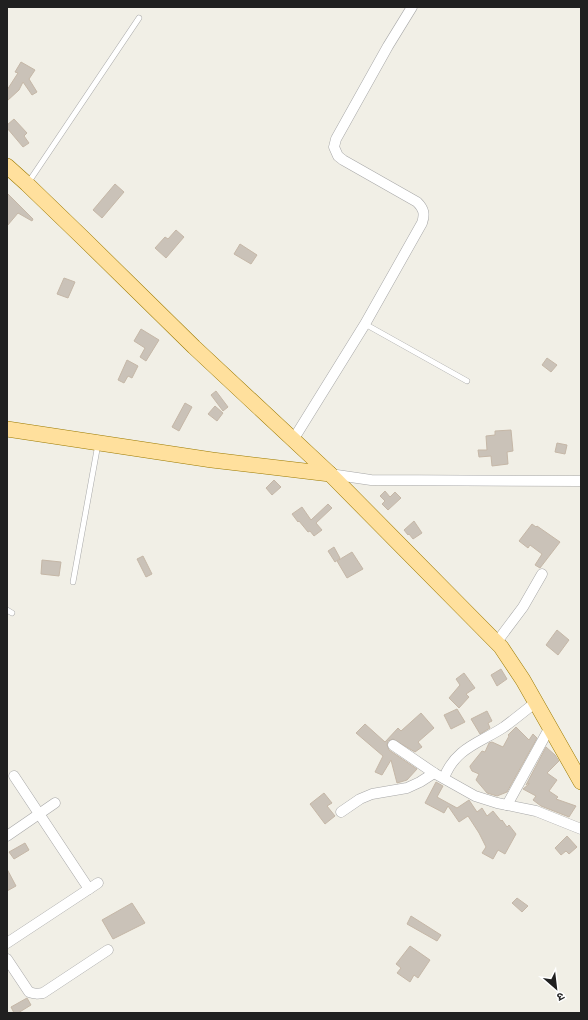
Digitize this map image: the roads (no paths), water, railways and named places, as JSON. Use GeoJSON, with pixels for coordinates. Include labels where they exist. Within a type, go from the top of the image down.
{"type":"FeatureCollection","features":[{"type":"Feature","properties":{"kind":"main road"},"geometry":{"type":"LineString","coordinates":[[8,171],[27,184],[194,347],[330,474],[496,643],[513,663],[581,782]]}},
{"type":"Feature","properties":{"kind":"main road"},"geometry":{"type":"LineString","coordinates":[[7,428],[212,460],[330,474]]}},
{"type":"Feature","properties":{"kind":"street"},"geometry":{"type":"LineString","coordinates":[[293,440],[365,324],[422,223],[424,213],[416,202],[343,160],[335,152],[334,143],[388,46],[412,7]]}},
{"type":"Feature","properties":{"kind":"street"},"geometry":{"type":"LineString","coordinates":[[330,474],[371,480],[581,481]]}},
{"type":"Feature","properties":{"kind":"street"},"geometry":{"type":"LineString","coordinates":[[496,643],[523,607],[542,574]]}},
{"type":"Feature","properties":{"kind":"street"},"geometry":{"type":"LineString","coordinates":[[341,812],[360,799],[372,794],[407,788],[439,776],[463,751],[504,727],[536,702]]}},
{"type":"Feature","properties":{"kind":"street"},"geometry":{"type":"LineString","coordinates":[[507,805],[550,727]]}},
{"type":"Feature","properties":{"kind":"street"},"geometry":{"type":"LineString","coordinates":[[393,745],[439,776],[475,796],[497,803],[536,811],[581,829]]}},
{"type":"Feature","properties":{"kind":"street"},"geometry":{"type":"LineString","coordinates":[[14,776],[89,889]]}},
{"type":"Feature","properties":{"kind":"street"},"geometry":{"type":"LineString","coordinates":[[7,836],[55,803]]}},
{"type":"Feature","properties":{"kind":"street"},"geometry":{"type":"LineString","coordinates":[[7,943],[98,883]]}},
{"type":"Feature","properties":{"kind":"street"},"geometry":{"type":"LineString","coordinates":[[7,959],[30,992],[38,994],[43,993],[108,950]]}},
{"type":"Feature","properties":{"kind":"lane"},"geometry":{"type":"LineString","coordinates":[[27,184],[139,18]]}},
{"type":"Feature","properties":{"kind":"lane"},"geometry":{"type":"LineString","coordinates":[[365,324],[467,381]]}},
{"type":"Feature","properties":{"kind":"lane"},"geometry":{"type":"LineString","coordinates":[[73,582],[99,442]]}},
{"type":"Feature","properties":{"kind":"lane"},"geometry":{"type":"LineString","coordinates":[[7,610],[12,613]]}}]}
